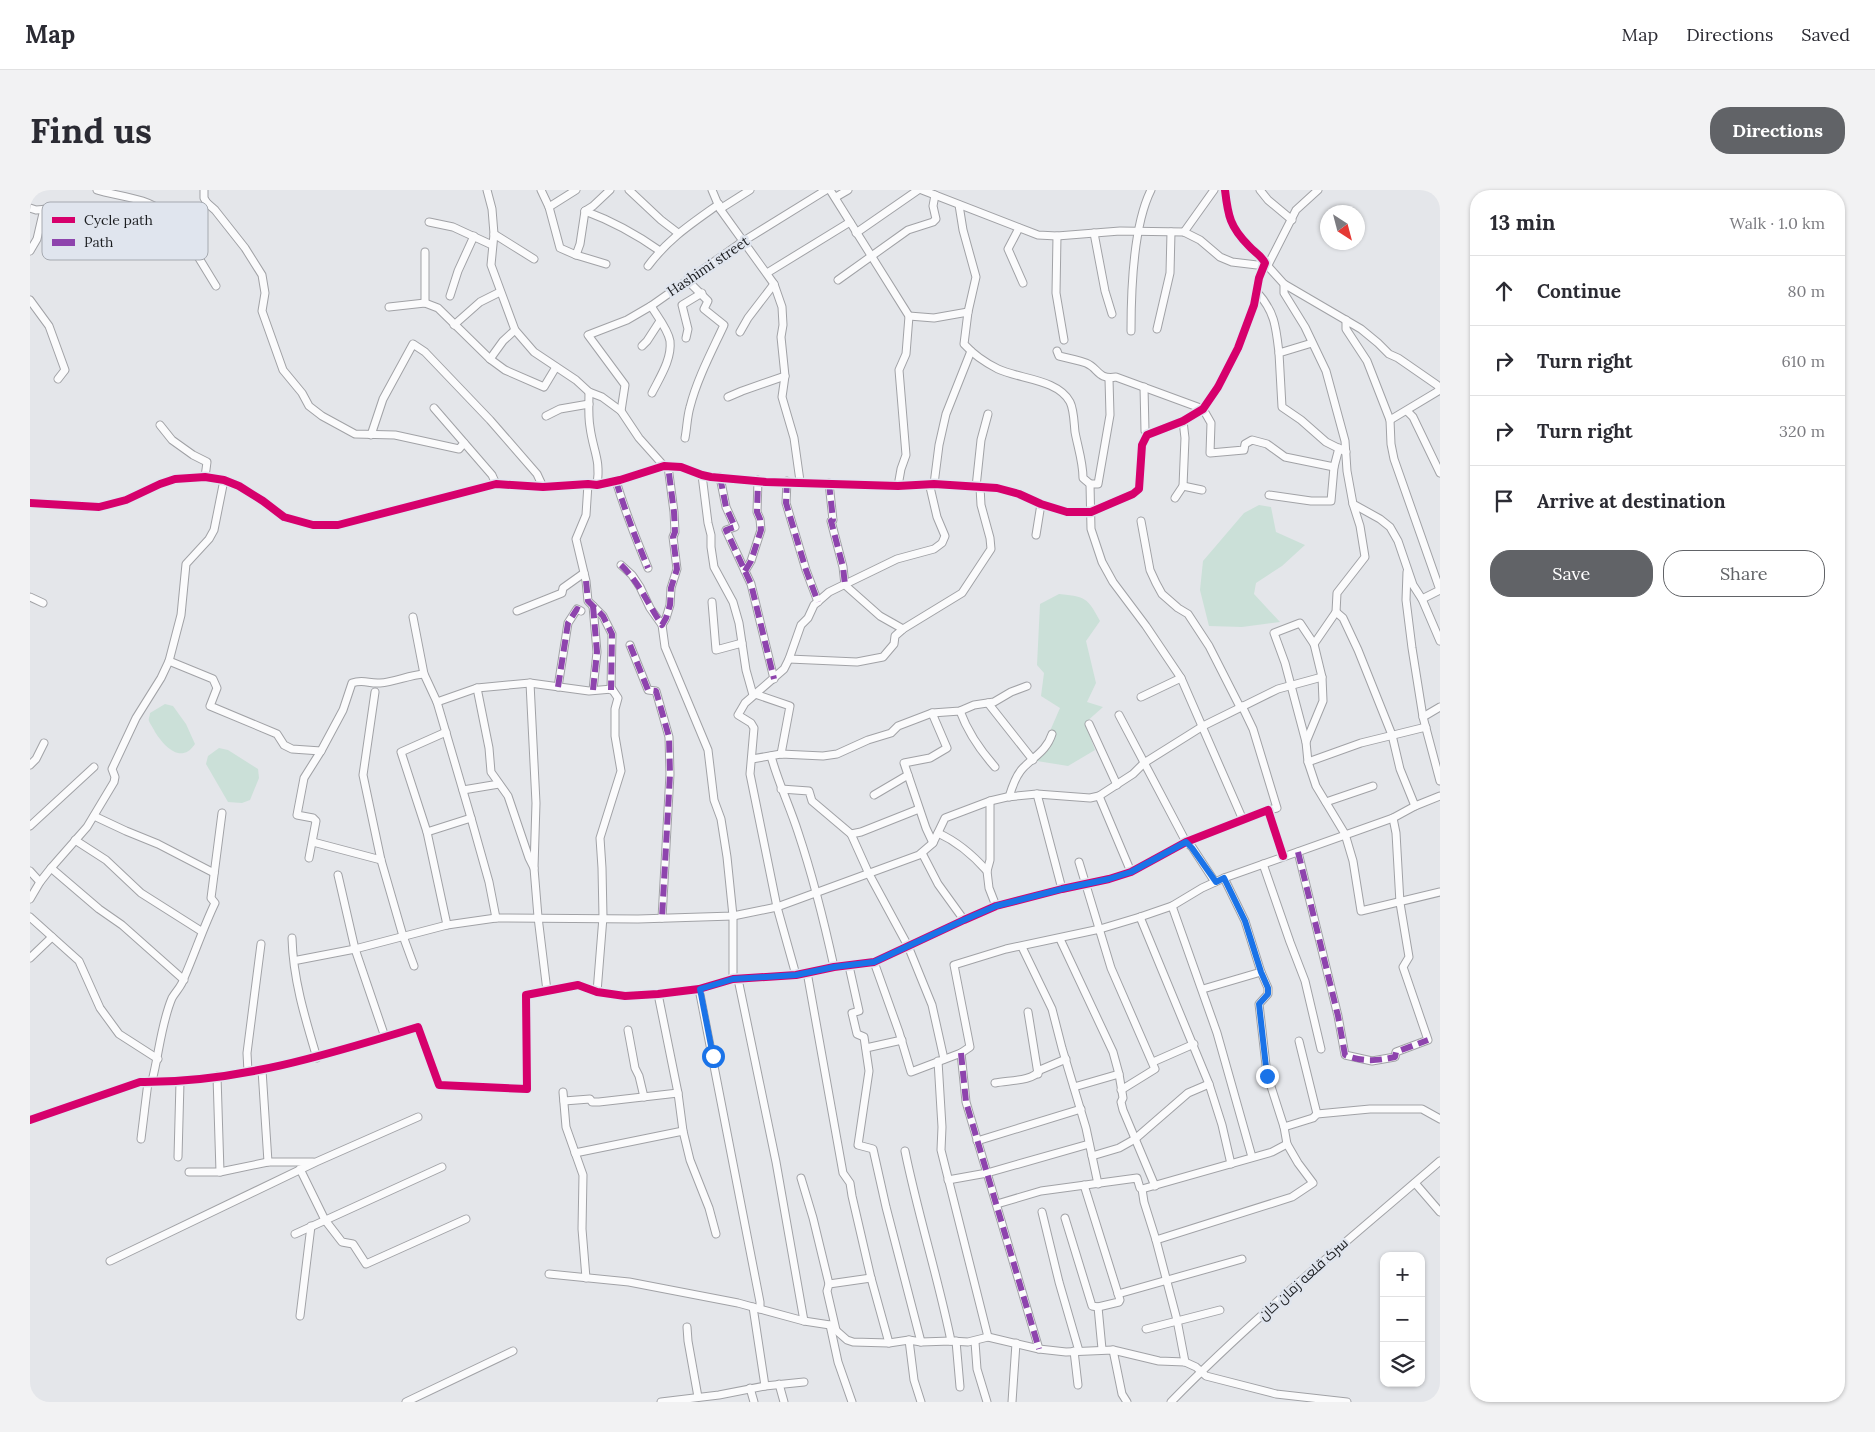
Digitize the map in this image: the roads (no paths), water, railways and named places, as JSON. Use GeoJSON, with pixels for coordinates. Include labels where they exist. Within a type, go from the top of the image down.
{"type":"FeatureCollection","features":[{"type":"Feature","properties":{"kind":"street"},"geometry":{"type":"LineString","coordinates":[[97,190],[142,202]]}},
{"type":"Feature","properties":{"kind":"street"},"geometry":{"type":"LineString","coordinates":[[487,190],[492,209],[494,234],[491,265],[515,330],[534,352],[576,380],[589,392],[602,397],[621,411],[639,438],[666,466],[674,512],[675,532],[673,537],[677,569],[671,588],[670,605],[662,625]]}},
{"type":"Feature","properties":{"kind":"street"},"geometry":{"type":"LineString","coordinates":[[541,190],[549,207],[560,248],[606,264]]}},
{"type":"Feature","properties":{"kind":"street"},"geometry":{"type":"LineString","coordinates":[[549,207],[576,190]]}},
{"type":"Feature","properties":{"kind":"street"},"geometry":{"type":"LineString","coordinates":[[576,255],[580,244],[585,211],[610,190]]}},
{"type":"Feature","properties":{"kind":"street"},"geometry":{"type":"LineString","coordinates":[[629,190],[660,220],[678,233]]}},
{"type":"Feature","properties":{"kind":"street"},"geometry":{"type":"LineString","coordinates":[[712,190],[720,207],[742,242],[774,284],[782,307],[784,324],[781,336],[784,376],[782,397],[794,438],[800,482]]}},
{"type":"Feature","properties":{"kind":"street"},"geometry":{"type":"LineString","coordinates":[[648,266],[678,233],[750,190]]}},
{"type":"Feature","properties":{"kind":"street","name":"Hashimi street"},"geometry":{"type":"LineString","coordinates":[[621,411],[625,385],[588,335],[627,320],[651,306],[742,242],[826,190]]}},
{"type":"Feature","properties":{"kind":"street"},"geometry":{"type":"LineString","coordinates":[[830,190],[909,316],[906,354],[900,370],[906,454],[898,486]]}},
{"type":"Feature","properties":{"kind":"street"},"geometry":{"type":"LineString","coordinates":[[836,198],[848,190]]}},
{"type":"Feature","properties":{"kind":"street"},"geometry":{"type":"LineString","coordinates":[[856,232],[918,190]]}},
{"type":"Feature","properties":{"kind":"street"},"geometry":{"type":"LineString","coordinates":[[922,190],[1038,235],[1184,232],[1200,240],[1220,257],[1232,262],[1266,265]]}},
{"type":"Feature","properties":{"kind":"street"},"geometry":{"type":"LineString","coordinates":[[1131,331],[1132,283],[1138,232],[1151,190]]}},
{"type":"Feature","properties":{"kind":"street"},"geometry":{"type":"LineString","coordinates":[[1184,232],[1214,190]]}},
{"type":"Feature","properties":{"kind":"street"},"geometry":{"type":"LineString","coordinates":[[1225,190],[1228,214],[1232,226],[1250,247],[1262,257],[1266,265],[1284,284],[1366,333],[1389,354],[1398,358],[1437,385],[1440,390],[1390,420]]}},
{"type":"Feature","properties":{"kind":"street"},"geometry":{"type":"LineString","coordinates":[[1260,190],[1268,200],[1292,220]]}},
{"type":"Feature","properties":{"kind":"street"},"geometry":{"type":"LineString","coordinates":[[30,503],[99,507],[126,500],[175,479],[205,477],[224,480],[239,486],[284,517],[313,526],[338,525],[496,484],[543,487],[597,485],[666,466],[681,467],[702,475],[758,480],[898,486],[934,484],[997,488],[1067,512],[1091,512],[1134,494],[1139,489],[1142,445],[1147,435],[1183,421],[1203,408],[1218,387],[1238,348],[1254,305],[1259,278],[1296,210],[1318,190]]}},
{"type":"Feature","properties":{"kind":"street"},"geometry":{"type":"LineString","coordinates":[[838,280],[908,230],[933,222],[936,218],[933,206],[935,195]]}},
{"type":"Feature","properties":{"kind":"street"},"geometry":{"type":"LineString","coordinates":[[208,205],[215,210],[245,248],[262,275],[265,293],[262,311],[264,318],[283,370],[302,393],[309,406],[322,416],[355,434],[395,435],[459,449],[464,443]]}},
{"type":"Feature","properties":{"kind":"street"},"geometry":{"type":"LineString","coordinates":[[959,205],[963,230],[976,277],[968,312],[964,344],[998,369],[1022,378],[1044,382],[1062,393],[1070,402],[1083,465],[1083,478],[1090,484],[1098,484],[1105,452],[1110,415],[1109,378]]}},
{"type":"Feature","properties":{"kind":"street"},"geometry":{"type":"LineString","coordinates":[[585,211],[606,218],[634,232],[660,251]]}},
{"type":"Feature","properties":{"kind":"street"},"geometry":{"type":"LineString","coordinates":[[30,251],[37,239],[42,218]]}},
{"type":"Feature","properties":{"kind":"street"},"geometry":{"type":"LineString","coordinates":[[429,222],[453,227],[492,245]]}},
{"type":"Feature","properties":{"kind":"street"},"geometry":{"type":"LineString","coordinates":[[767,273],[850,222]]}},
{"type":"Feature","properties":{"kind":"street"},"geometry":{"type":"LineString","coordinates":[[1019,228],[1008,249],[1023,283]]}},
{"type":"Feature","properties":{"kind":"street"},"geometry":{"type":"LineString","coordinates":[[1157,329],[1170,273],[1171,232]]}},
{"type":"Feature","properties":{"kind":"street"},"geometry":{"type":"LineString","coordinates":[[1094,233],[1105,291],[1112,314]]}},
{"type":"Feature","properties":{"kind":"street"},"geometry":{"type":"LineString","coordinates":[[494,234],[534,259]]}},
{"type":"Feature","properties":{"kind":"street"},"geometry":{"type":"LineString","coordinates":[[450,296],[458,271],[474,236]]}},
{"type":"Feature","properties":{"kind":"street"},"geometry":{"type":"LineString","coordinates":[[1057,236],[1056,293],[1064,340]]}},
{"type":"Feature","properties":{"kind":"street"},"geometry":{"type":"LineString","coordinates":[[425,252],[425,303]]}},
{"type":"Feature","properties":{"kind":"street"},"geometry":{"type":"LineString","coordinates":[[200,260],[216,286]]}},
{"type":"Feature","properties":{"kind":"street"},"geometry":{"type":"LineString","coordinates":[[685,438],[690,407],[705,366],[724,325],[704,309],[708,301],[687,280]]}},
{"type":"Feature","properties":{"kind":"street"},"geometry":{"type":"LineString","coordinates":[[740,332],[748,318],[774,284]]}},
{"type":"Feature","properties":{"kind":"street"},"geometry":{"type":"LineString","coordinates":[[1269,495],[1311,501],[1331,501],[1334,467],[1345,441],[1326,371],[1305,327],[1284,293],[1284,284]]}},
{"type":"Feature","properties":{"kind":"street"},"geometry":{"type":"LineString","coordinates":[[454,324],[480,302],[500,292]]}},
{"type":"Feature","properties":{"kind":"street"},"geometry":{"type":"LineString","coordinates":[[1257,292],[1267,303],[1273,314],[1279,353],[1282,407],[1301,420],[1326,442],[1342,450]]}},
{"type":"Feature","properties":{"kind":"street"},"geometry":{"type":"LineString","coordinates":[[686,338],[688,329],[682,306],[702,293]]}},
{"type":"Feature","properties":{"kind":"street"},"geometry":{"type":"LineString","coordinates":[[30,300],[49,326],[65,370],[58,378]]}},
{"type":"Feature","properties":{"kind":"street"},"geometry":{"type":"LineString","coordinates":[[389,307],[425,303],[438,308],[490,359],[505,370],[544,387],[556,367]]}},
{"type":"Feature","properties":{"kind":"street"},"geometry":{"type":"LineString","coordinates":[[651,306],[670,340],[666,366],[652,393]]}},
{"type":"Feature","properties":{"kind":"street"},"geometry":{"type":"LineString","coordinates":[[909,316],[934,318],[968,312]]}},
{"type":"Feature","properties":{"kind":"street"},"geometry":{"type":"LineString","coordinates":[[1346,320],[1346,330],[1367,361],[1390,420],[1394,459],[1440,590],[1422,599]]}},
{"type":"Feature","properties":{"kind":"street"},"geometry":{"type":"LineString","coordinates":[[642,346],[648,341],[660,321]]}},
{"type":"Feature","properties":{"kind":"street"},"geometry":{"type":"LineString","coordinates":[[490,359],[503,341],[515,330]]}},
{"type":"Feature","properties":{"kind":"street"},"geometry":{"type":"LineString","coordinates":[[1279,353],[1312,342]]}},
{"type":"Feature","properties":{"kind":"street"},"geometry":{"type":"LineString","coordinates":[[370,435],[376,413],[413,344],[425,352],[490,420],[537,474],[543,487]]}},
{"type":"Feature","properties":{"kind":"street"},"geometry":{"type":"LineString","coordinates":[[796,975],[777,907],[750,774],[754,728],[751,723],[738,715],[745,703],[784,669],[801,625],[808,618],[814,605],[829,592],[897,559],[934,549],[942,543],[945,536],[937,517],[930,487],[934,484],[939,445],[946,414],[971,351]]}},
{"type":"Feature","properties":{"kind":"street"},"geometry":{"type":"LineString","coordinates":[[1057,351],[1059,356],[1088,363],[1101,376],[1116,377],[1203,408],[1211,423],[1210,453],[1244,450],[1245,444],[1252,440],[1267,444],[1285,457],[1334,467]]}},
{"type":"Feature","properties":{"kind":"street"},"geometry":{"type":"LineString","coordinates":[[728,398],[784,376]]}},
{"type":"Feature","properties":{"kind":"street"},"geometry":{"type":"LineString","coordinates":[[1144,387],[1145,431],[1147,435]]}},
{"type":"Feature","properties":{"kind":"street"},"geometry":{"type":"LineString","coordinates":[[589,392],[590,429],[599,471],[597,485]]}},
{"type":"Feature","properties":{"kind":"street"},"geometry":{"type":"LineString","coordinates":[[546,416],[560,409],[588,404]]}},
{"type":"Feature","properties":{"kind":"street"},"geometry":{"type":"LineString","coordinates":[[434,408],[492,476],[496,484]]}},
{"type":"Feature","properties":{"kind":"street"},"geometry":{"type":"LineString","coordinates":[[1407,411],[1413,417],[1440,473]]}},
{"type":"Feature","properties":{"kind":"street"},"geometry":{"type":"LineString","coordinates":[[789,659],[850,662],[884,657],[894,644],[895,636],[903,629],[962,593],[991,549],[978,487],[981,440],[988,414]]}},
{"type":"Feature","properties":{"kind":"street"},"geometry":{"type":"LineString","coordinates":[[1175,498],[1183,486],[1185,438],[1183,421]]}},
{"type":"Feature","properties":{"kind":"street"},"geometry":{"type":"LineString","coordinates":[[160,424],[172,440],[193,455],[207,462],[205,477]]}},
{"type":"Feature","properties":{"kind":"street"},"geometry":{"type":"LineString","coordinates":[[1314,644],[1336,612],[1337,593],[1365,557],[1360,526],[1353,504],[1342,450]]}},
{"type":"Feature","properties":{"kind":"street"},"geometry":{"type":"LineString","coordinates":[[702,475],[714,567],[733,602],[754,695]]}},
{"type":"Feature","properties":{"kind":"street"},"geometry":{"type":"LineString","coordinates":[[720,477],[726,507],[736,527],[726,530],[745,571],[759,614],[774,679]]}},
{"type":"Feature","properties":{"kind":"street"},"geometry":{"type":"LineString","coordinates":[[30,899],[40,882],[94,816],[114,782],[115,777],[112,769],[136,718],[161,678],[169,661],[181,615],[186,564],[209,539],[214,530],[224,480]]}},
{"type":"Feature","properties":{"kind":"street"},"geometry":{"type":"LineString","coordinates":[[745,571],[752,561],[761,530],[758,512],[758,480]]}},
{"type":"Feature","properties":{"kind":"street"},"geometry":{"type":"LineString","coordinates":[[616,481],[626,515],[648,568]]}},
{"type":"Feature","properties":{"kind":"street"},"geometry":{"type":"LineString","coordinates":[[787,481],[786,503],[806,570],[818,602]]}},
{"type":"Feature","properties":{"kind":"street"},"geometry":{"type":"LineString","coordinates":[[829,483],[833,520],[831,521],[843,567],[845,585],[880,616],[903,629]]}},
{"type":"Feature","properties":{"kind":"street"},"geometry":{"type":"LineString","coordinates":[[588,484],[586,515],[576,539],[588,601],[602,616],[612,634],[611,690],[618,698],[615,709],[615,736],[621,771],[600,838],[603,917],[597,992]]}},
{"type":"Feature","properties":{"kind":"street"},"geometry":{"type":"LineString","coordinates":[[1090,484],[1091,529],[1102,562],[1113,582],[1181,678],[1243,820]]}},
{"type":"Feature","properties":{"kind":"street"},"geometry":{"type":"LineString","coordinates":[[1183,486],[1202,490]]}},
{"type":"Feature","properties":{"kind":"street"},"geometry":{"type":"LineString","coordinates":[[1036,535],[1041,504]]}},
{"type":"Feature","properties":{"kind":"street"},"geometry":{"type":"LineString","coordinates":[[1353,504],[1380,519],[1390,527],[1398,541],[1413,585],[1422,599],[1440,641]]}},
{"type":"Feature","properties":{"kind":"street"},"geometry":{"type":"LineString","coordinates":[[30,1120],[140,1082],[180,1082],[262,1070],[317,1058],[418,1027],[439,1086],[527,1089],[526,995],[578,985],[597,992],[625,996],[658,994],[700,989],[736,979],[796,975],[834,967],[874,962],[996,906],[1131,872],[1186,842],[1277,808],[1253,728],[1208,646],[1188,614],[1162,594],[1156,583],[1150,570],[1141,521]]}},
{"type":"Feature","properties":{"kind":"street"},"geometry":{"type":"LineString","coordinates":[[621,565],[632,575],[650,608],[662,625],[665,647],[684,697],[708,750],[714,800],[721,819],[727,857],[733,916],[736,979],[776,1162],[804,1321]]}},
{"type":"Feature","properties":{"kind":"street"},"geometry":{"type":"LineString","coordinates":[[1407,566],[1406,600],[1423,717],[1440,781]]}},
{"type":"Feature","properties":{"kind":"street"},"geometry":{"type":"LineString","coordinates":[[517,611],[562,593],[563,588],[584,573]]}},
{"type":"Feature","properties":{"kind":"street"},"geometry":{"type":"LineString","coordinates":[[30,597],[43,603]]}},
{"type":"Feature","properties":{"kind":"street"},"geometry":{"type":"LineString","coordinates":[[712,602],[716,650],[742,643]]}},
{"type":"Feature","properties":{"kind":"street"},"geometry":{"type":"LineString","coordinates":[[592,690],[597,652],[593,606]]}},
{"type":"Feature","properties":{"kind":"street"},"geometry":{"type":"LineString","coordinates":[[558,687],[568,623],[577,609],[581,611]]}},
{"type":"Feature","properties":{"kind":"street"},"geometry":{"type":"LineString","coordinates":[[1336,612],[1343,618],[1358,650],[1392,735],[1400,769],[1415,806]]}},
{"type":"Feature","properties":{"kind":"street"},"geometry":{"type":"LineString","coordinates":[[413,618],[424,674],[437,702],[446,732],[489,882],[496,918]]}},
{"type":"Feature","properties":{"kind":"street"},"geometry":{"type":"LineString","coordinates":[[1306,742],[1323,701],[1322,677],[1314,644],[1300,623],[1274,633],[1285,662],[1306,742],[1308,762],[1316,786],[1346,834],[1353,861],[1361,911],[1440,892]]}},
{"type":"Feature","properties":{"kind":"street"},"geometry":{"type":"LineString","coordinates":[[630,645],[648,690],[656,691],[669,737],[669,808],[662,918]]}},
{"type":"Feature","properties":{"kind":"street"},"geometry":{"type":"LineString","coordinates":[[169,661],[213,680],[217,688],[210,706],[277,734],[284,745],[292,749],[321,751]]}},
{"type":"Feature","properties":{"kind":"street"},"geometry":{"type":"LineString","coordinates":[[309,858],[316,826],[315,819],[299,816],[296,813],[304,778],[343,710],[352,683],[360,680],[379,683],[412,674],[424,674]]}},
{"type":"Feature","properties":{"kind":"street"},"geometry":{"type":"LineString","coordinates":[[298,960],[447,925],[496,918],[733,916],[777,907],[922,853],[933,843],[945,818],[990,801],[1037,794],[1090,798],[1099,796],[1133,774],[1144,763],[1203,726],[1278,689],[1322,677]]}},
{"type":"Feature","properties":{"kind":"street"},"geometry":{"type":"LineString","coordinates":[[1141,696],[1181,678]]}},
{"type":"Feature","properties":{"kind":"street"},"geometry":{"type":"LineString","coordinates":[[437,702],[477,688],[530,684],[611,690]]}},
{"type":"Feature","properties":{"kind":"street"},"geometry":{"type":"LineString","coordinates":[[530,684],[536,803],[534,868],[547,991]]}},
{"type":"Feature","properties":{"kind":"street"},"geometry":{"type":"LineString","coordinates":[[752,759],[781,754],[823,756],[837,754],[868,740],[891,733],[898,726],[932,713],[960,711],[974,705],[994,702],[1011,692],[1027,686]]}},
{"type":"Feature","properties":{"kind":"street"},"geometry":{"type":"LineString","coordinates":[[477,688],[489,748],[491,772],[508,796],[534,868]]}},
{"type":"Feature","properties":{"kind":"street"},"geometry":{"type":"LineString","coordinates":[[375,692],[363,775],[381,860],[403,936],[414,966]]}},
{"type":"Feature","properties":{"kind":"street"},"geometry":{"type":"LineString","coordinates":[[754,695],[790,706],[781,754]]}},
{"type":"Feature","properties":{"kind":"street"},"geometry":{"type":"LineString","coordinates":[[988,703],[1033,760]]}},
{"type":"Feature","properties":{"kind":"street"},"geometry":{"type":"LineString","coordinates":[[1423,717],[1440,706]]}},
{"type":"Feature","properties":{"kind":"street"},"geometry":{"type":"LineString","coordinates":[[960,711],[965,727],[978,747],[995,767]]}},
{"type":"Feature","properties":{"kind":"street"},"geometry":{"type":"LineString","coordinates":[[932,713],[947,748],[930,758],[904,763],[919,809],[933,843]]}},
{"type":"Feature","properties":{"kind":"street"},"geometry":{"type":"LineString","coordinates":[[1119,715],[1186,842],[1216,882]]}},
{"type":"Feature","properties":{"kind":"street"},"geometry":{"type":"LineString","coordinates":[[1088,724],[1118,785]]}},
{"type":"Feature","properties":{"kind":"street"},"geometry":{"type":"LineString","coordinates":[[1308,762],[1360,743],[1426,727]]}},
{"type":"Feature","properties":{"kind":"street"},"geometry":{"type":"LineString","coordinates":[[446,732],[400,752],[427,832],[447,925]]}},
{"type":"Feature","properties":{"kind":"street"},"geometry":{"type":"LineString","coordinates":[[1009,797],[1012,786],[1022,769],[1047,746],[1052,734]]}},
{"type":"Feature","properties":{"kind":"street"},"geometry":{"type":"LineString","coordinates":[[30,765],[36,759],[44,743]]}},
{"type":"Feature","properties":{"kind":"street"},"geometry":{"type":"LineString","coordinates":[[771,756],[781,789],[798,830],[818,893],[834,967]]}},
{"type":"Feature","properties":{"kind":"street"},"geometry":{"type":"LineString","coordinates":[[30,826],[94,766]]}},
{"type":"Feature","properties":{"kind":"street"},"geometry":{"type":"LineString","coordinates":[[874,795],[908,775]]}},
{"type":"Feature","properties":{"kind":"street"},"geometry":{"type":"LineString","coordinates":[[463,790],[499,784]]}},
{"type":"Feature","properties":{"kind":"street"},"geometry":{"type":"LineString","coordinates":[[1326,802],[1373,786]]}},
{"type":"Feature","properties":{"kind":"street"},"geometry":{"type":"LineString","coordinates":[[781,789],[809,791],[812,801],[851,834],[869,874],[908,946],[932,1005],[941,1060],[941,1150],[988,1337]]}},
{"type":"Feature","properties":{"kind":"street"},"geometry":{"type":"LineString","coordinates":[[1037,794],[1062,889]]}},
{"type":"Feature","properties":{"kind":"street"},"geometry":{"type":"LineString","coordinates":[[1099,796],[1131,872]]}},
{"type":"Feature","properties":{"kind":"street"},"geometry":{"type":"LineString","coordinates":[[874,962],[902,1040],[911,1072],[961,1053],[970,1047],[954,965],[1006,949],[1100,929],[1172,906],[1224,878],[1393,818],[1415,806],[1440,796]]}},
{"type":"Feature","properties":{"kind":"street"},"geometry":{"type":"LineString","coordinates":[[990,801],[990,860],[987,871],[989,888],[996,906]]}},
{"type":"Feature","properties":{"kind":"street"},"geometry":{"type":"LineString","coordinates":[[851,834],[861,832],[919,809]]}},
{"type":"Feature","properties":{"kind":"street"},"geometry":{"type":"LineString","coordinates":[[1268,810],[1283,856]]}},
{"type":"Feature","properties":{"kind":"street"},"geometry":{"type":"LineString","coordinates":[[141,1139],[150,1081],[158,1059],[161,1036],[172,998],[184,980],[201,931],[215,903],[211,898],[222,813]]}},
{"type":"Feature","properties":{"kind":"street"},"geometry":{"type":"LineString","coordinates":[[94,816],[158,844],[214,873]]}},
{"type":"Feature","properties":{"kind":"street"},"geometry":{"type":"LineString","coordinates":[[427,832],[471,818]]}},
{"type":"Feature","properties":{"kind":"street"},"geometry":{"type":"LineString","coordinates":[[1298,852],[1346,1056],[1372,1061],[1395,1057],[1396,1052],[1428,1040],[1403,967],[1409,956],[1400,903],[1396,833],[1393,818]]}},
{"type":"Feature","properties":{"kind":"street"},"geometry":{"type":"LineString","coordinates":[[938,833],[953,840],[972,854],[987,871]]}},
{"type":"Feature","properties":{"kind":"street"},"geometry":{"type":"LineString","coordinates":[[75,840],[106,860],[141,893],[201,931]]}},
{"type":"Feature","properties":{"kind":"street"},"geometry":{"type":"LineString","coordinates":[[313,842],[381,860]]}},
{"type":"Feature","properties":{"kind":"street"},"geometry":{"type":"LineString","coordinates":[[922,853],[938,884],[964,920]]}},
{"type":"Feature","properties":{"kind":"street"},"geometry":{"type":"LineString","coordinates":[[1079,862],[1111,968],[1155,1069],[1121,1090]]}},
{"type":"Feature","properties":{"kind":"street"},"geometry":{"type":"LineString","coordinates":[[1263,864],[1290,942],[1306,981],[1321,1049]]}},
{"type":"Feature","properties":{"kind":"street"},"geometry":{"type":"LineString","coordinates":[[51,868],[99,909],[122,925],[184,980]]}},
{"type":"Feature","properties":{"kind":"street"},"geometry":{"type":"LineString","coordinates":[[30,871],[40,882]]}},
{"type":"Feature","properties":{"kind":"street"},"geometry":{"type":"LineString","coordinates":[[338,875],[355,948],[385,1037]]}},
{"type":"Feature","properties":{"kind":"street"},"geometry":{"type":"LineString","coordinates":[[1156,1240],[1292,1197],[1313,1183],[1287,1144],[1284,1127],[1267,1074],[1259,1004],[1268,994],[1268,988],[1245,921],[1224,878]]}},
{"type":"Feature","properties":{"kind":"street"},"geometry":{"type":"LineString","coordinates":[[1172,906],[1217,1033],[1252,1158]]}},
{"type":"Feature","properties":{"kind":"street"},"geometry":{"type":"LineString","coordinates":[[1140,917],[1209,1084],[1222,1125],[1231,1164]]}},
{"type":"Feature","properties":{"kind":"street"},"geometry":{"type":"LineString","coordinates":[[30,918],[79,960],[100,1008],[119,1034],[158,1059]]}},
{"type":"Feature","properties":{"kind":"street"},"geometry":{"type":"LineString","coordinates":[[30,958],[52,937]]}},
{"type":"Feature","properties":{"kind":"street"},"geometry":{"type":"LineString","coordinates":[[292,938],[297,987],[317,1058]]}},
{"type":"Feature","properties":{"kind":"street"},"geometry":{"type":"LineString","coordinates":[[1060,938],[1113,1052],[1119,1074],[1123,1110],[1155,1186]]}},
{"type":"Feature","properties":{"kind":"street"},"geometry":{"type":"LineString","coordinates":[[248,1072],[247,1053],[261,944]]}},
{"type":"Feature","properties":{"kind":"street"},"geometry":{"type":"LineString","coordinates":[[1022,946],[1052,1009],[1081,1109],[1098,1184]]}},
{"type":"Feature","properties":{"kind":"street"},"geometry":{"type":"LineString","coordinates":[[848,966],[859,1011],[852,1013],[857,1034],[864,1037],[869,1071],[858,1144],[873,1149],[921,1342]]}},
{"type":"Feature","properties":{"kind":"street"},"geometry":{"type":"LineString","coordinates":[[807,972],[844,1174],[850,1182],[871,1278],[889,1342]]}},
{"type":"Feature","properties":{"kind":"street"},"geometry":{"type":"LineString","coordinates":[[1203,990],[1261,972]]}},
{"type":"Feature","properties":{"kind":"street"},"geometry":{"type":"LineString","coordinates":[[700,989],[758,1293],[756,1308],[765,1386]]}},
{"type":"Feature","properties":{"kind":"street"},"geometry":{"type":"LineString","coordinates":[[658,994],[690,1160],[709,1208],[716,1234]]}},
{"type":"Feature","properties":{"kind":"street"},"geometry":{"type":"LineString","coordinates":[[1028,1012],[1038,1074]]}},
{"type":"Feature","properties":{"kind":"street"},"geometry":{"type":"LineString","coordinates":[[628,1030],[634,1068],[639,1076],[644,1097]]}},
{"type":"Feature","properties":{"kind":"street"},"geometry":{"type":"LineString","coordinates":[[866,1048],[902,1040]]}},
{"type":"Feature","properties":{"kind":"street"},"geometry":{"type":"LineString","coordinates":[[1299,1041],[1318,1114]]}},
{"type":"Feature","properties":{"kind":"street"},"geometry":{"type":"LineString","coordinates":[[1153,1062],[1194,1044]]}},
{"type":"Feature","properties":{"kind":"street"},"geometry":{"type":"LineString","coordinates":[[961,1053],[966,1102],[1039,1349]]}},
{"type":"Feature","properties":{"kind":"street"},"geometry":{"type":"LineString","coordinates":[[995,1083],[1030,1078],[1038,1074],[1040,1070],[1066,1059]]}},
{"type":"Feature","properties":{"kind":"street"},"geometry":{"type":"LineString","coordinates":[[262,1070],[268,1162]]}},
{"type":"Feature","properties":{"kind":"street"},"geometry":{"type":"LineString","coordinates":[[1074,1088],[1119,1074]]}},
{"type":"Feature","properties":{"kind":"street"},"geometry":{"type":"LineString","coordinates":[[217,1076],[220,1172]]}},
{"type":"Feature","properties":{"kind":"street"},"geometry":{"type":"LineString","coordinates":[[178,1157],[180,1082]]}},
{"type":"Feature","properties":{"kind":"street"},"geometry":{"type":"LineString","coordinates":[[1092,1156],[1119,1148],[1135,1139],[1188,1093],[1209,1084]]}},
{"type":"Feature","properties":{"kind":"street"},"geometry":{"type":"LineString","coordinates":[[564,1092],[563,1107],[566,1127],[583,1175],[582,1229],[586,1278]]}},
{"type":"Feature","properties":{"kind":"street"},"geometry":{"type":"LineString","coordinates":[[564,1102],[590,1099],[592,1102],[599,1102],[678,1093]]}},
{"type":"Feature","properties":{"kind":"street"},"geometry":{"type":"LineString","coordinates":[[1284,1127],[1313,1118],[1318,1114],[1370,1109],[1422,1108],[1440,1119]]}},
{"type":"Feature","properties":{"kind":"street"},"geometry":{"type":"LineString","coordinates":[[977,1142],[1081,1109]]}},
{"type":"Feature","properties":{"kind":"street"},"geometry":{"type":"LineString","coordinates":[[110,1261],[300,1169],[418,1117]]}},
{"type":"Feature","properties":{"kind":"street"},"geometry":{"type":"LineString","coordinates":[[575,1153],[683,1131]]}},
{"type":"Feature","properties":{"kind":"street"},"geometry":{"type":"LineString","coordinates":[[948,1180],[987,1173],[1089,1144]]}},
{"type":"Feature","properties":{"kind":"street"},"geometry":{"type":"LineString","coordinates":[[1142,1189],[1272,1152],[1287,1144]]}},
{"type":"Feature","properties":{"kind":"street"},"geometry":{"type":"LineString","coordinates":[[905,1151],[916,1205],[954,1341],[960,1387]]}},
{"type":"Feature","properties":{"kind":"street","name":"سرک قلعه زمان خان"},"geometry":{"type":"LineString","coordinates":[[1171,1402],[1201,1371],[1302,1278],[1440,1161]]}},
{"type":"Feature","properties":{"kind":"street"},"geometry":{"type":"LineString","coordinates":[[189,1172],[220,1172],[268,1162],[316,1162]]}},
{"type":"Feature","properties":{"kind":"street"},"geometry":{"type":"LineString","coordinates":[[295,1234],[442,1167]]}},
{"type":"Feature","properties":{"kind":"street"},"geometry":{"type":"LineString","coordinates":[[300,1169],[325,1220],[342,1242],[353,1244],[364,1263],[369,1264],[466,1220]]}},
{"type":"Feature","properties":{"kind":"street"},"geometry":{"type":"LineString","coordinates":[[801,1178],[814,1218],[828,1284],[827,1291],[838,1362],[852,1402]]}},
{"type":"Feature","properties":{"kind":"street"},"geometry":{"type":"LineString","coordinates":[[997,1204],[1041,1191],[1137,1178],[1142,1189],[1177,1320],[1185,1362]]}},
{"type":"Feature","properties":{"kind":"street"},"geometry":{"type":"LineString","coordinates":[[1415,1183],[1440,1212]]}},
{"type":"Feature","properties":{"kind":"street"},"geometry":{"type":"LineString","coordinates":[[1065,1218],[1092,1306],[1098,1307],[1119,1302],[1084,1185]]}},
{"type":"Feature","properties":{"kind":"street"},"geometry":{"type":"LineString","coordinates":[[1042,1212],[1076,1351],[1078,1385]]}},
{"type":"Feature","properties":{"kind":"street"},"geometry":{"type":"LineString","coordinates":[[300,1316],[311,1226]]}},
{"type":"Feature","properties":{"kind":"street"},"geometry":{"type":"LineString","coordinates":[[1118,1294],[1242,1259]]}},
{"type":"Feature","properties":{"kind":"street"},"geometry":{"type":"LineString","coordinates":[[549,1274],[629,1282],[756,1308],[833,1328],[853,1342],[909,1340],[921,1342],[975,1342],[988,1337],[1039,1349],[1076,1351],[1114,1350],[1159,1361],[1185,1362],[1196,1367],[1206,1376],[1276,1394],[1347,1402]]}},
{"type":"Feature","properties":{"kind":"street"},"geometry":{"type":"LineString","coordinates":[[828,1284],[871,1278]]}},
{"type":"Feature","properties":{"kind":"street"},"geometry":{"type":"LineString","coordinates":[[1098,1307],[1102,1349]]}},
{"type":"Feature","properties":{"kind":"street"},"geometry":{"type":"LineString","coordinates":[[1146,1329],[1220,1310]]}},
{"type":"Feature","properties":{"kind":"street"},"geometry":{"type":"LineString","coordinates":[[687,1327],[698,1397]]}},
{"type":"Feature","properties":{"kind":"street"},"geometry":{"type":"LineString","coordinates":[[909,1340],[914,1380],[920,1402]]}},
{"type":"Feature","properties":{"kind":"street"},"geometry":{"type":"LineString","coordinates":[[975,1342],[977,1369],[987,1402]]}},
{"type":"Feature","properties":{"kind":"street"},"geometry":{"type":"LineString","coordinates":[[1012,1402],[1016,1343]]}},
{"type":"Feature","properties":{"kind":"street"},"geometry":{"type":"LineString","coordinates":[[1114,1350],[1122,1394],[1127,1402]]}},
{"type":"Feature","properties":{"kind":"street"},"geometry":{"type":"LineString","coordinates":[[406,1402],[513,1351]]}},
{"type":"Feature","properties":{"kind":"street"},"geometry":{"type":"LineString","coordinates":[[661,1402],[698,1397],[720,1398],[750,1388],[804,1382]]}},
{"type":"Feature","properties":{"kind":"street"},"geometry":{"type":"LineString","coordinates":[[779,1384],[784,1402]]}},
{"type":"Feature","properties":{"kind":"street"},"geometry":{"type":"LineString","coordinates":[[750,1388],[754,1402]]}}]}
